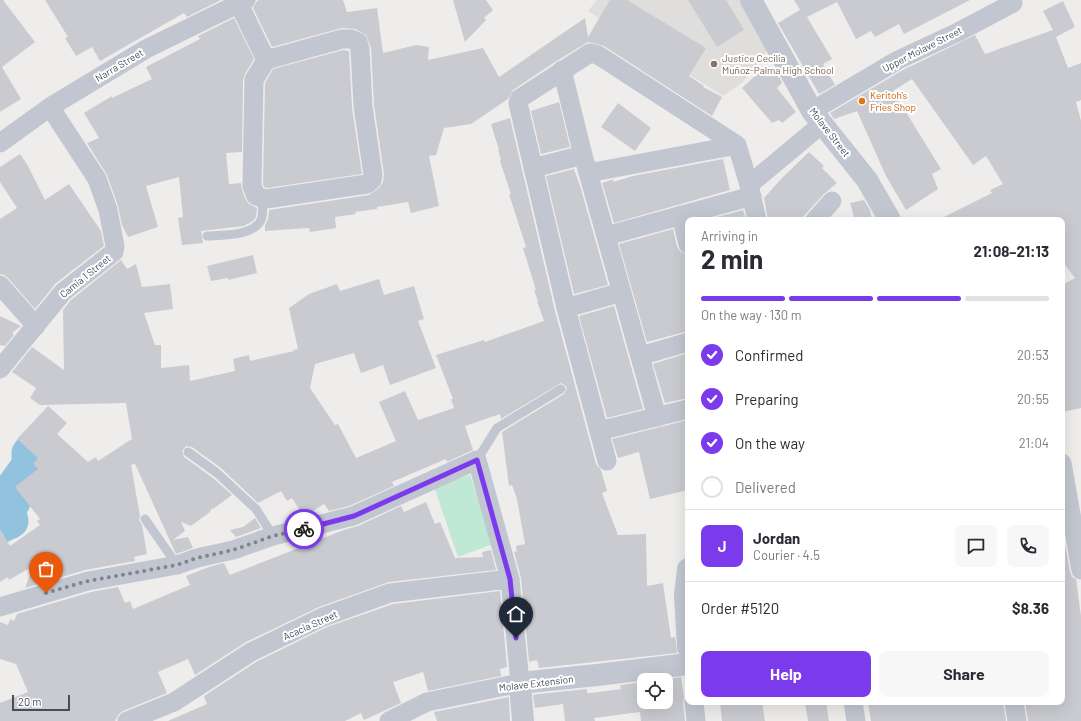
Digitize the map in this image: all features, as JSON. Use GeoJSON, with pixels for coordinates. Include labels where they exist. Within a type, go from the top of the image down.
{"type":"FeatureCollection","features":[{"type":"Feature","properties":{"kind":"street","name":"Molave Street"},"geometry":{"type":"LineString","coordinates":[[751,0],[817,118],[867,180],[888,217]]}},
{"type":"Feature","properties":{"kind":"street"},"geometry":{"type":"LineString","coordinates":[[235,3],[266,60]]}},
{"type":"Feature","properties":{"kind":"street","name":"Narra Street"},"geometry":{"type":"LineString","coordinates":[[0,143],[50,108],[146,49],[235,3]]}},
{"type":"Feature","properties":{"kind":"street","name":"Upper Molave Street"},"geometry":{"type":"LineString","coordinates":[[750,190],[817,118],[898,60],[958,32],[1013,3]]}},
{"type":"Feature","properties":{"kind":"street"},"geometry":{"type":"LineString","coordinates":[[342,39],[352,39],[358,42],[360,49],[364,106],[373,175],[372,180],[367,184],[266,199],[256,196],[252,186],[254,80],[266,60],[342,39]]}},
{"type":"Feature","properties":{"kind":"street"},"geometry":{"type":"LineString","coordinates":[[606,460],[566,308],[518,103],[519,99],[590,53],[598,55],[737,145],[756,217]]}},
{"type":"Feature","properties":{"kind":"street"},"geometry":{"type":"LineString","coordinates":[[562,70],[585,164],[657,417]]}},
{"type":"Feature","properties":{"kind":"street","name":"Camia 1 Street"},"geometry":{"type":"LineString","coordinates":[[0,369],[63,292],[114,252],[115,246],[108,210],[97,179],[50,108]]}},
{"type":"Feature","properties":{"kind":"street"},"geometry":{"type":"LineString","coordinates":[[533,168],[585,164],[737,145]]}},
{"type":"Feature","properties":{"kind":"street"},"geometry":{"type":"LineString","coordinates":[[606,236],[681,215],[750,190]]}},
{"type":"Feature","properties":{"kind":"street"},"geometry":{"type":"LineString","coordinates":[[816,217],[832,201]]}},
{"type":"Feature","properties":{"kind":"street"},"geometry":{"type":"LineString","coordinates":[[681,215],[685,232]]}},
{"type":"Feature","properties":{"kind":"street"},"geometry":{"type":"LineString","coordinates":[[0,285],[36,326]]}},
{"type":"Feature","properties":{"kind":"street"},"geometry":{"type":"LineString","coordinates":[[566,308],[622,292]]}},
{"type":"Feature","properties":{"kind":"street"},"geometry":{"type":"LineString","coordinates":[[640,356],[685,343]]}},
{"type":"Feature","properties":{"kind":"street"},"geometry":{"type":"LineString","coordinates":[[599,431],[685,410]]}},
{"type":"Feature","properties":{"kind":"street"},"geometry":{"type":"LineString","coordinates":[[0,607],[88,581],[177,565],[197,558],[233,550],[273,536],[354,516],[477,460],[510,579],[523,721]]}},
{"type":"Feature","properties":{"kind":"street"},"geometry":{"type":"LineString","coordinates":[[1065,480],[1081,570]]}},
{"type":"Feature","properties":{"kind":"street","name":"Acacia Street"},"geometry":{"type":"LineString","coordinates":[[127,721],[174,702],[251,652],[323,618],[390,593],[510,579]]}},
{"type":"Feature","properties":{"kind":"street","name":"Molave Extension"},"geometry":{"type":"LineString","coordinates":[[389,721],[427,702],[520,683],[685,664]]}},
{"type":"Feature","properties":{"kind":"street"},"geometry":{"type":"LineString","coordinates":[[694,705],[696,721]]}},
{"type":"Feature","properties":{"kind":"street"},"geometry":{"type":"LineString","coordinates":[[853,705],[856,721]]}},
{"type":"Feature","properties":{"kind":"street"},"geometry":{"type":"LineString","coordinates":[[1015,705],[1018,721]]}},
{"type":"Feature","properties":{"kind":"lane"},"geometry":{"type":"LineString","coordinates":[[208,236],[248,231],[255,228],[260,222],[262,216],[262,198]]}},
{"type":"Feature","properties":{"kind":"lane"},"geometry":{"type":"LineString","coordinates":[[477,460],[497,428],[562,389]]}},
{"type":"Feature","properties":{"kind":"lane"},"geometry":{"type":"LineString","coordinates":[[188,452],[217,473],[256,509],[273,536]]}},
{"type":"Feature","properties":{"kind":"lane"},"geometry":{"type":"LineString","coordinates":[[145,519],[177,565]]}},
{"type":"Feature","properties":{"kind":"shaded area","name":"Justice Cecilia Muñoz-Palma High School"},"geometry":{"type":"Polygon","coordinates":[[[597,0],[741,0],[771,46],[743,82],[723,96],[588,11],[597,0]]]}},
{"type":"Feature","properties":{"kind":"green space"},"geometry":{"type":"Polygon","coordinates":[[[470,475],[493,544],[458,557],[434,487],[470,475]]]}},
{"type":"Feature","properties":{"kind":"building"},"geometry":{"type":"Polygon","coordinates":[[[0,0],[3,0],[35,42],[2,67],[21,99],[0,112],[0,0]]]}},
{"type":"Feature","properties":{"kind":"building"},"geometry":{"type":"Polygon","coordinates":[[[45,0],[221,0],[187,17],[184,13],[100,61],[92,47],[76,56],[65,38],[68,37],[45,0]]]}},
{"type":"Feature","properties":{"kind":"building"},"geometry":{"type":"Polygon","coordinates":[[[259,0],[343,0],[347,12],[377,8],[383,53],[416,45],[429,47],[428,60],[483,48],[499,77],[585,18],[588,37],[610,0],[627,0],[706,48],[689,76],[704,86],[703,87],[722,97],[712,116],[604,46],[588,42],[513,90],[508,99],[471,124],[444,128],[436,155],[429,156],[439,206],[411,213],[408,202],[377,207],[377,209],[355,212],[356,214],[335,217],[336,228],[310,232],[309,228],[265,231],[269,210],[369,195],[379,188],[383,182],[384,174],[374,105],[371,48],[366,35],[355,29],[342,28],[272,47],[253,8],[259,0]]]}},
{"type":"Feature","properties":{"kind":"building"},"geometry":{"type":"Polygon","coordinates":[[[453,0],[486,0],[493,10],[484,18],[486,20],[465,42],[453,0]]]}},
{"type":"Feature","properties":{"kind":"building"},"geometry":{"type":"Polygon","coordinates":[[[688,0],[726,0],[744,30],[717,47],[688,0]]]}},
{"type":"Feature","properties":{"kind":"building"},"geometry":{"type":"Polygon","coordinates":[[[794,0],[970,0],[904,34],[899,24],[875,37],[871,31],[856,39],[837,2],[807,17],[832,59],[823,64],[835,85],[819,94],[778,23],[800,10],[794,0]]]}},
{"type":"Feature","properties":{"kind":"building"},"geometry":{"type":"Polygon","coordinates":[[[1063,1],[1075,27],[1056,37],[1068,68],[1081,63],[1081,100],[1076,102],[1081,121],[1081,408],[1065,411],[1065,283],[1075,278],[1065,265],[1065,217],[944,217],[992,193],[990,190],[1003,184],[986,156],[973,165],[912,79],[893,91],[941,169],[932,174],[938,189],[906,210],[886,176],[857,111],[834,119],[830,113],[903,70],[975,35],[985,54],[1053,30],[1043,11],[1063,1]]]}},
{"type":"Feature","properties":{"kind":"building"},"geometry":{"type":"Polygon","coordinates":[[[234,18],[254,59],[243,80],[242,152],[226,153],[229,184],[241,183],[246,200],[249,204],[257,208],[256,217],[253,221],[244,226],[201,231],[203,243],[182,245],[178,218],[183,217],[179,177],[146,186],[158,227],[128,237],[122,225],[118,206],[107,175],[87,143],[99,138],[84,113],[112,96],[112,98],[152,79],[146,67],[200,39],[198,36],[234,18]]]}},
{"type":"Feature","properties":{"kind":"building"},"geometry":{"type":"Polygon","coordinates":[[[343,50],[349,51],[352,108],[362,174],[267,188],[264,187],[265,83],[273,69],[343,50]]]}},
{"type":"Feature","properties":{"kind":"building"},"geometry":{"type":"Polygon","coordinates":[[[767,65],[781,80],[782,83],[777,88],[796,112],[782,123],[779,120],[772,123],[742,88],[767,65]]]}},
{"type":"Feature","properties":{"kind":"building"},"geometry":{"type":"Polygon","coordinates":[[[559,102],[570,147],[541,154],[531,111],[559,102]]]}},
{"type":"Feature","properties":{"kind":"building"},"geometry":{"type":"Polygon","coordinates":[[[618,103],[651,128],[635,151],[601,127],[618,103]]]}},
{"type":"Feature","properties":{"kind":"building"},"geometry":{"type":"Polygon","coordinates":[[[510,118],[555,311],[596,464],[601,470],[607,491],[602,493],[618,535],[646,534],[647,586],[663,583],[671,638],[675,637],[677,653],[539,668],[537,660],[529,662],[521,578],[514,552],[517,551],[516,546],[525,544],[517,499],[512,485],[509,486],[502,432],[564,394],[567,388],[561,383],[501,419],[500,414],[465,426],[473,450],[447,462],[446,459],[392,482],[394,486],[349,506],[329,511],[324,504],[304,517],[292,498],[287,501],[281,491],[258,503],[221,468],[192,447],[186,446],[182,451],[184,457],[213,478],[232,495],[213,509],[212,508],[210,512],[191,526],[181,522],[185,531],[173,540],[188,537],[193,548],[176,554],[135,464],[131,465],[140,516],[139,520],[142,525],[147,554],[134,557],[135,561],[85,570],[25,588],[33,566],[9,580],[8,577],[0,582],[0,529],[10,546],[40,525],[37,521],[40,519],[15,487],[38,469],[33,464],[38,458],[17,439],[48,406],[67,423],[57,434],[88,462],[96,457],[98,461],[132,439],[126,403],[40,405],[30,398],[36,388],[12,372],[32,347],[64,370],[63,310],[71,300],[121,260],[127,269],[136,264],[142,287],[170,284],[173,309],[144,313],[155,345],[161,345],[161,368],[189,365],[190,381],[235,371],[233,359],[249,355],[250,361],[298,349],[289,308],[309,294],[337,284],[340,291],[379,279],[384,295],[414,286],[424,319],[418,321],[436,368],[390,385],[383,365],[361,373],[354,353],[315,364],[310,388],[335,425],[338,424],[356,458],[396,441],[379,402],[405,391],[418,420],[454,408],[451,399],[453,399],[436,355],[484,340],[485,342],[544,321],[523,248],[526,247],[509,194],[511,194],[500,161],[499,150],[491,124],[510,118]]]}},
{"type":"Feature","properties":{"kind":"building"},"geometry":{"type":"Polygon","coordinates":[[[809,152],[824,166],[822,168],[837,183],[824,194],[803,217],[767,217],[764,198],[809,152]]]}},
{"type":"Feature","properties":{"kind":"building"},"geometry":{"type":"Polygon","coordinates":[[[20,154],[27,164],[45,200],[69,184],[101,231],[104,246],[56,283],[35,309],[8,278],[0,274],[0,219],[17,208],[0,182],[0,167],[20,154]]]}},
{"type":"Feature","properties":{"kind":"building"},"geometry":{"type":"Polygon","coordinates":[[[723,159],[730,190],[614,223],[602,183],[614,179],[613,182],[633,176],[723,159]]]}},
{"type":"Feature","properties":{"kind":"building"},"geometry":{"type":"Polygon","coordinates":[[[574,169],[608,285],[574,294],[546,176],[574,169]]]}},
{"type":"Feature","properties":{"kind":"building"},"geometry":{"type":"Polygon","coordinates":[[[864,200],[870,210],[871,217],[854,217],[850,203],[864,200]]]}},
{"type":"Feature","properties":{"kind":"building"},"geometry":{"type":"Polygon","coordinates":[[[743,210],[745,217],[717,217],[743,210]]]}},
{"type":"Feature","properties":{"kind":"building"},"geometry":{"type":"Polygon","coordinates":[[[673,229],[677,247],[685,254],[685,332],[647,342],[619,244],[673,229]]]}},
{"type":"Feature","properties":{"kind":"building"},"geometry":{"type":"Polygon","coordinates":[[[253,255],[257,273],[228,280],[228,278],[211,281],[207,266],[253,255]]]}},
{"type":"Feature","properties":{"kind":"building"},"geometry":{"type":"Polygon","coordinates":[[[614,306],[643,409],[607,418],[579,316],[614,306]]]}},
{"type":"Feature","properties":{"kind":"building"},"geometry":{"type":"Polygon","coordinates":[[[0,316],[21,326],[12,333],[14,335],[5,346],[0,345],[0,316]]]}},
{"type":"Feature","properties":{"kind":"building"},"geometry":{"type":"Polygon","coordinates":[[[685,354],[685,399],[665,403],[653,364],[685,354]]]}},
{"type":"Feature","properties":{"kind":"building"},"geometry":{"type":"Polygon","coordinates":[[[685,421],[685,491],[650,499],[639,452],[618,458],[612,439],[685,421]]]}},
{"type":"Feature","properties":{"kind":"building"},"geometry":{"type":"Polygon","coordinates":[[[426,502],[435,524],[440,522],[455,558],[483,557],[482,552],[491,550],[496,570],[389,582],[319,607],[246,642],[195,675],[188,659],[158,672],[167,693],[123,711],[119,714],[115,721],[0,721],[0,703],[28,692],[16,664],[0,659],[0,622],[8,625],[10,619],[14,621],[17,614],[91,592],[118,587],[125,603],[130,601],[133,609],[190,585],[186,576],[209,567],[224,563],[230,575],[344,530],[358,526],[401,506],[404,512],[426,502]]]}},
{"type":"Feature","properties":{"kind":"building"},"geometry":{"type":"Polygon","coordinates":[[[255,518],[261,528],[236,537],[230,530],[243,527],[255,518]]]}},
{"type":"Feature","properties":{"kind":"building"},"geometry":{"type":"Polygon","coordinates":[[[1065,543],[1070,572],[1072,577],[1076,579],[1081,616],[1081,721],[1028,721],[1025,705],[1065,705],[1065,543]]]}},
{"type":"Feature","properties":{"kind":"building"},"geometry":{"type":"Polygon","coordinates":[[[500,591],[507,667],[500,669],[501,676],[428,691],[423,672],[393,682],[401,703],[364,720],[361,713],[345,721],[168,721],[207,704],[204,696],[256,662],[327,627],[393,604],[500,591]]]}},
{"type":"Feature","properties":{"kind":"building"},"geometry":{"type":"Polygon","coordinates":[[[681,677],[685,721],[641,721],[640,712],[594,718],[595,721],[565,721],[563,704],[535,708],[533,695],[587,689],[587,693],[591,693],[621,689],[620,685],[637,683],[637,709],[673,709],[673,678],[681,677]]]}},
{"type":"Feature","properties":{"kind":"building"},"geometry":{"type":"Polygon","coordinates":[[[509,697],[510,721],[437,721],[434,712],[509,697]]]}},
{"type":"Feature","properties":{"kind":"building"},"geometry":{"type":"Polygon","coordinates":[[[720,705],[762,705],[765,721],[722,721],[720,705]]]}},
{"type":"Feature","properties":{"kind":"building"},"geometry":{"type":"Polygon","coordinates":[[[805,705],[826,705],[829,721],[808,721],[805,705]]]}},
{"type":"Feature","properties":{"kind":"building"},"geometry":{"type":"Polygon","coordinates":[[[868,705],[1003,705],[1006,721],[871,721],[868,705]]]}},
{"type":"Feature","properties":{"kind":"waterway"},"geometry":{"type":"LineString","coordinates":[[0,526],[11,521],[8,509],[14,500],[12,489],[29,465],[29,453]]}},
{"type":"Feature","properties":{"kind":"way so far"},"geometry":{"type":"LineString","coordinates":[[46,593],[88,581],[177,565],[197,558],[233,550],[273,536],[304,529]]}},
{"type":"Feature","properties":{"kind":"place","name":"Justice Cecilia Muñoz-Palma High School"},"geometry":{"type":"Point","coordinates":[714,64]}},
{"type":"Feature","properties":{"kind":"place","name":"Keritoh's Fries Shop"},"geometry":{"type":"Point","coordinates":[862,101]}},
{"type":"Feature","properties":{"kind":"route"},"geometry":{"type":"LineString","coordinates":[[304,529],[354,516],[477,460],[510,579],[516,638]]}}]}
